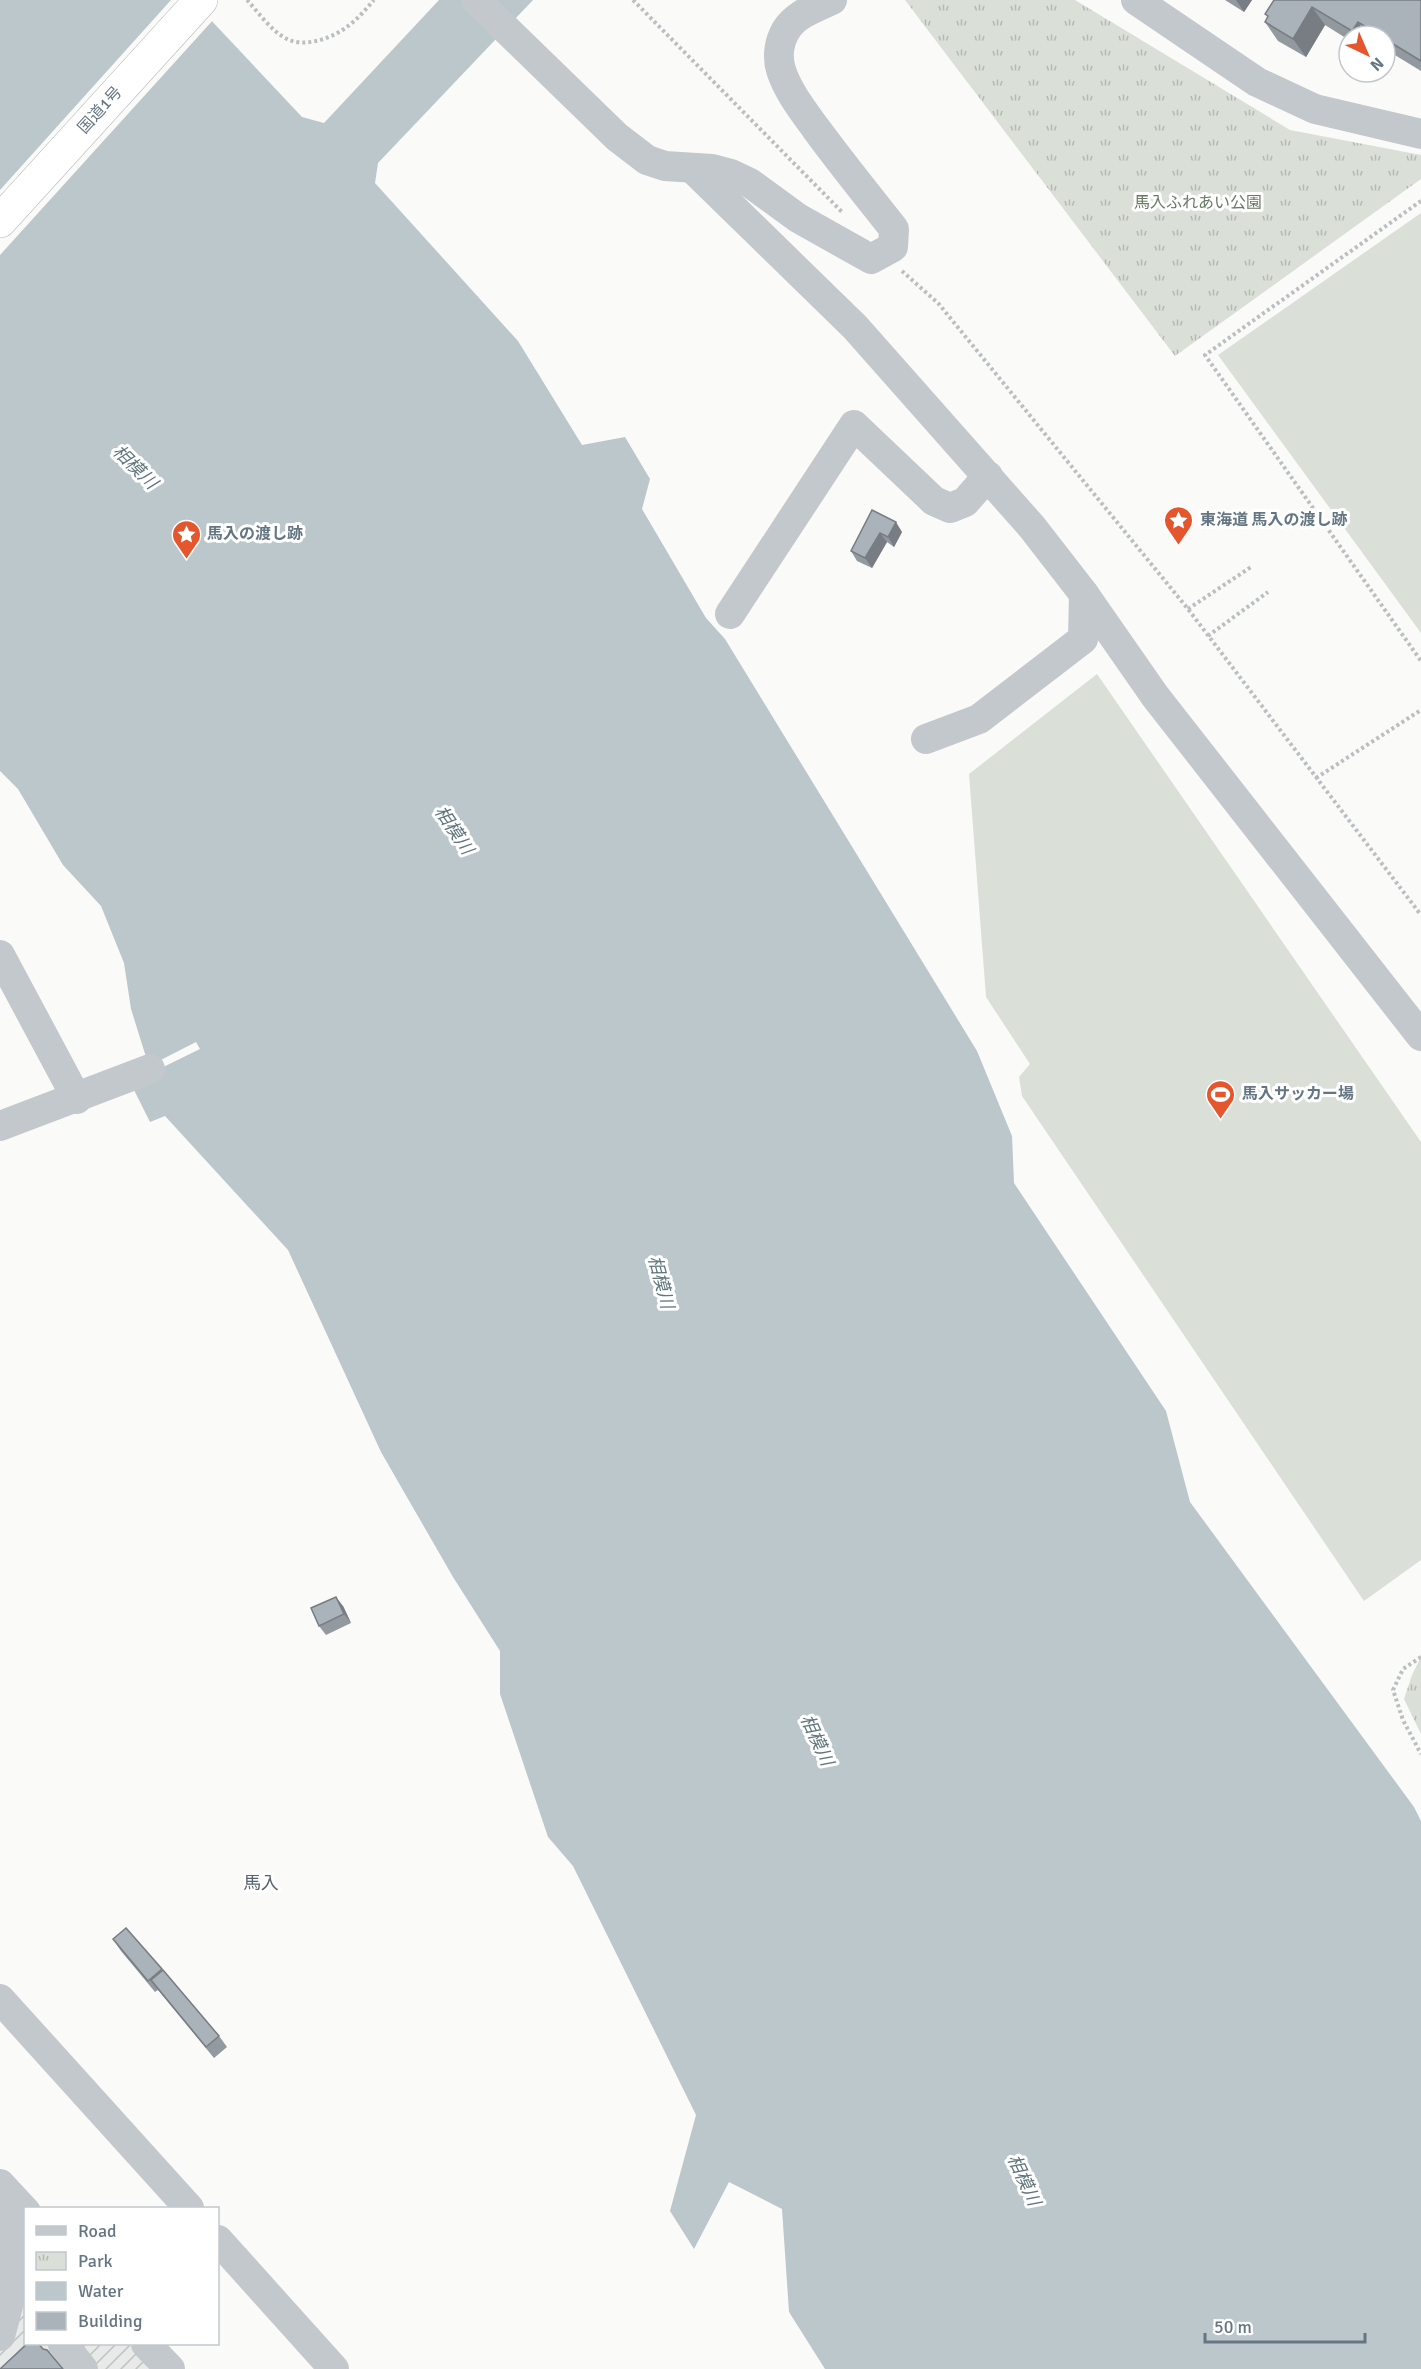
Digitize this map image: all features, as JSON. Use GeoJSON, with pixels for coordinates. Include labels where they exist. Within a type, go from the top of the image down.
{"type":"FeatureCollection","features":[{"type":"Feature","properties":{"kind":"highway","name":"国道1号"},"geometry":{"type":"LineString","coordinates":[[0,221],[201,0]]}},
{"type":"Feature","properties":{"kind":"street"},"geometry":{"type":"LineString","coordinates":[[476,0],[617,137],[647,160],[665,166],[712,169],[731,174],[750,183],[798,218],[872,259],[893,247],[894,228],[844,168],[809,119],[782,72],[779,50],[792,7],[832,0]]}},
{"type":"Feature","properties":{"kind":"street"},"geometry":{"type":"LineString","coordinates":[[1136,0],[1257,82],[1315,110],[1421,134]]}},
{"type":"Feature","properties":{"kind":"street"},"geometry":{"type":"LineString","coordinates":[[692,168],[855,327],[1032,527],[1084,594],[1155,696],[1421,1036]]}},
{"type":"Feature","properties":{"kind":"street"},"geometry":{"type":"LineString","coordinates":[[730,614],[854,425],[934,501],[950,508],[965,502],[988,476]]}},
{"type":"Feature","properties":{"kind":"street"},"geometry":{"type":"LineString","coordinates":[[926,739],[979,718],[1083,639],[1084,594]]}},
{"type":"Feature","properties":{"kind":"street"},"geometry":{"type":"LineString","coordinates":[[0,955],[77,1099]]}},
{"type":"Feature","properties":{"kind":"street"},"geometry":{"type":"LineString","coordinates":[[0,1126],[77,1099],[150,1069]]}},
{"type":"Feature","properties":{"kind":"street"},"geometry":{"type":"LineString","coordinates":[[0,1999],[188,2207]]}},
{"type":"Feature","properties":{"kind":"street"},"geometry":{"type":"LineString","coordinates":[[0,2184],[24,2210]]}},
{"type":"Feature","properties":{"kind":"street"},"geometry":{"type":"LineString","coordinates":[[0,2211],[16,2269],[0,2336]]}},
{"type":"Feature","properties":{"kind":"street"},"geometry":{"type":"LineString","coordinates":[[219,2241],[334,2369]]}},
{"type":"Feature","properties":{"kind":"street"},"geometry":{"type":"LineString","coordinates":[[65,2345],[83,2369]]}},
{"type":"Feature","properties":{"kind":"street"},"geometry":{"type":"LineString","coordinates":[[148,2345],[170,2369]]}},
{"type":"Feature","properties":{"kind":"path"},"geometry":{"type":"LineString","coordinates":[[247,0],[267,23],[287,40],[306,43],[324,39],[347,27],[375,0]]}},
{"type":"Feature","properties":{"kind":"path"},"geometry":{"type":"LineString","coordinates":[[633,0],[850,220]]}},
{"type":"Feature","properties":{"kind":"path"},"geometry":{"type":"LineString","coordinates":[[1421,201],[1205,354],[1421,661]]}},
{"type":"Feature","properties":{"kind":"path"},"geometry":{"type":"LineString","coordinates":[[884,254],[938,303],[1188,609],[1421,915]]}},
{"type":"Feature","properties":{"kind":"path"},"geometry":{"type":"LineString","coordinates":[[1188,609],[1251,567]]}},
{"type":"Feature","properties":{"kind":"path"},"geometry":{"type":"LineString","coordinates":[[1208,636],[1268,592]]}},
{"type":"Feature","properties":{"kind":"path"},"geometry":{"type":"LineString","coordinates":[[1316,778],[1421,710]]}},
{"type":"Feature","properties":{"kind":"path"},"geometry":{"type":"LineString","coordinates":[[1421,1658],[1403,1669],[1393,1690],[1403,1720],[1421,1754]]}},
{"type":"Feature","properties":{"kind":"shaded area"},"geometry":{"type":"Polygon","coordinates":[[[0,2202],[24,2229],[24,2345],[130,2345],[152,2369],[0,2369],[0,2202]]]}},
{"type":"Feature","properties":{"kind":"green space","name":"馬入ふれあい公園"},"geometry":{"type":"Polygon","coordinates":[[[905,0],[1075,0],[1290,130],[1421,155],[1421,179],[1175,356],[905,0]]]}},
{"type":"Feature","properties":{"kind":"green space"},"geometry":{"type":"Polygon","coordinates":[[[1421,213],[1421,633],[1218,355],[1421,213]]]}},
{"type":"Feature","properties":{"kind":"green space","name":"馬入サッカー場"},"geometry":{"type":"Polygon","coordinates":[[[1097,674],[1421,1142],[1421,1560],[1364,1601],[1022,1096],[1019,1077],[1030,1064],[986,997],[969,774],[1097,674]]]}},
{"type":"Feature","properties":{"kind":"green space"},"geometry":{"type":"Polygon","coordinates":[[[1421,1657],[1421,1734],[1404,1699],[1421,1657]]]}},
{"type":"Feature","properties":{"kind":"water","name":"相模川"},"geometry":{"type":"Polygon","coordinates":[[[0,0],[192,0],[302,117],[324,123],[439,0],[533,0],[378,163],[375,183],[518,341],[582,445],[625,437],[650,479],[642,509],[706,618],[725,639],[977,1051],[1012,1136],[1014,1183],[1166,1411],[1190,1502],[1414,1807],[1421,1821],[1421,2369],[825,2369],[789,2312],[782,2209],[729,2182],[694,2249],[670,2211],[696,2115],[573,1866],[548,1837],[500,1694],[500,1651],[453,1577],[381,1452],[288,1250],[165,1116],[150,1122],[132,1086],[151,1073],[131,1009],[124,963],[101,906],[63,865],[18,789],[0,771],[0,0]]]}},
{"type":"Feature","properties":{"kind":"pier"},"geometry":{"type":"Polygon","coordinates":[[[171,0],[197,0],[214,19],[0,255],[0,190],[171,0]]]}},
{"type":"Feature","properties":{"kind":"pier"},"geometry":{"type":"Polygon","coordinates":[[[196,1042],[200,1049],[151,1073],[149,1066],[196,1042]]]}},
{"type":"Feature","properties":{"kind":"building"},"geometry":{"type":"Polygon","coordinates":[[[1274,0],[1421,0],[1421,61],[1397,46],[1397,24],[1361,24],[1358,22],[1357,24],[1340,24],[1312,7],[1293,39],[1265,22],[1268,16],[1265,14],[1274,0]]]}},
{"type":"Feature","properties":{"kind":"building"},"geometry":{"type":"Polygon","coordinates":[[[872,510],[896,522],[888,537],[880,533],[865,558],[851,551],[872,510]]]}},
{"type":"Feature","properties":{"kind":"building"},"geometry":{"type":"Polygon","coordinates":[[[336,1597],[344,1614],[319,1626],[311,1608],[336,1597]]]}},
{"type":"Feature","properties":{"kind":"building"},"geometry":{"type":"Polygon","coordinates":[[[126,1928],[162,1969],[148,1981],[113,1939],[126,1928]]]}},
{"type":"Feature","properties":{"kind":"building"},"geometry":{"type":"Polygon","coordinates":[[[163,1970],[219,2036],[206,2047],[151,1980],[163,1970]]]}},
{"type":"Feature","properties":{"kind":"building"},"geometry":{"type":"Polygon","coordinates":[[[26,2345],[40,2345],[63,2369],[0,2369],[26,2345]]]}},
{"type":"Feature","properties":{"kind":"place","name":"東海道 馬入の渡し跡"},"geometry":{"type":"Point","coordinates":[1179,546]}},
{"type":"Feature","properties":{"kind":"place","name":"馬入の渡し跡"},"geometry":{"type":"Point","coordinates":[186,560]}},
{"type":"Feature","properties":{"kind":"place","name":"馬入サッカー場"},"geometry":{"type":"Point","coordinates":[1221,1120]}},
{"type":"Feature","properties":{"kind":"district","name":"馬入"},"geometry":{"type":"Point","coordinates":[261,1883]}}]}
